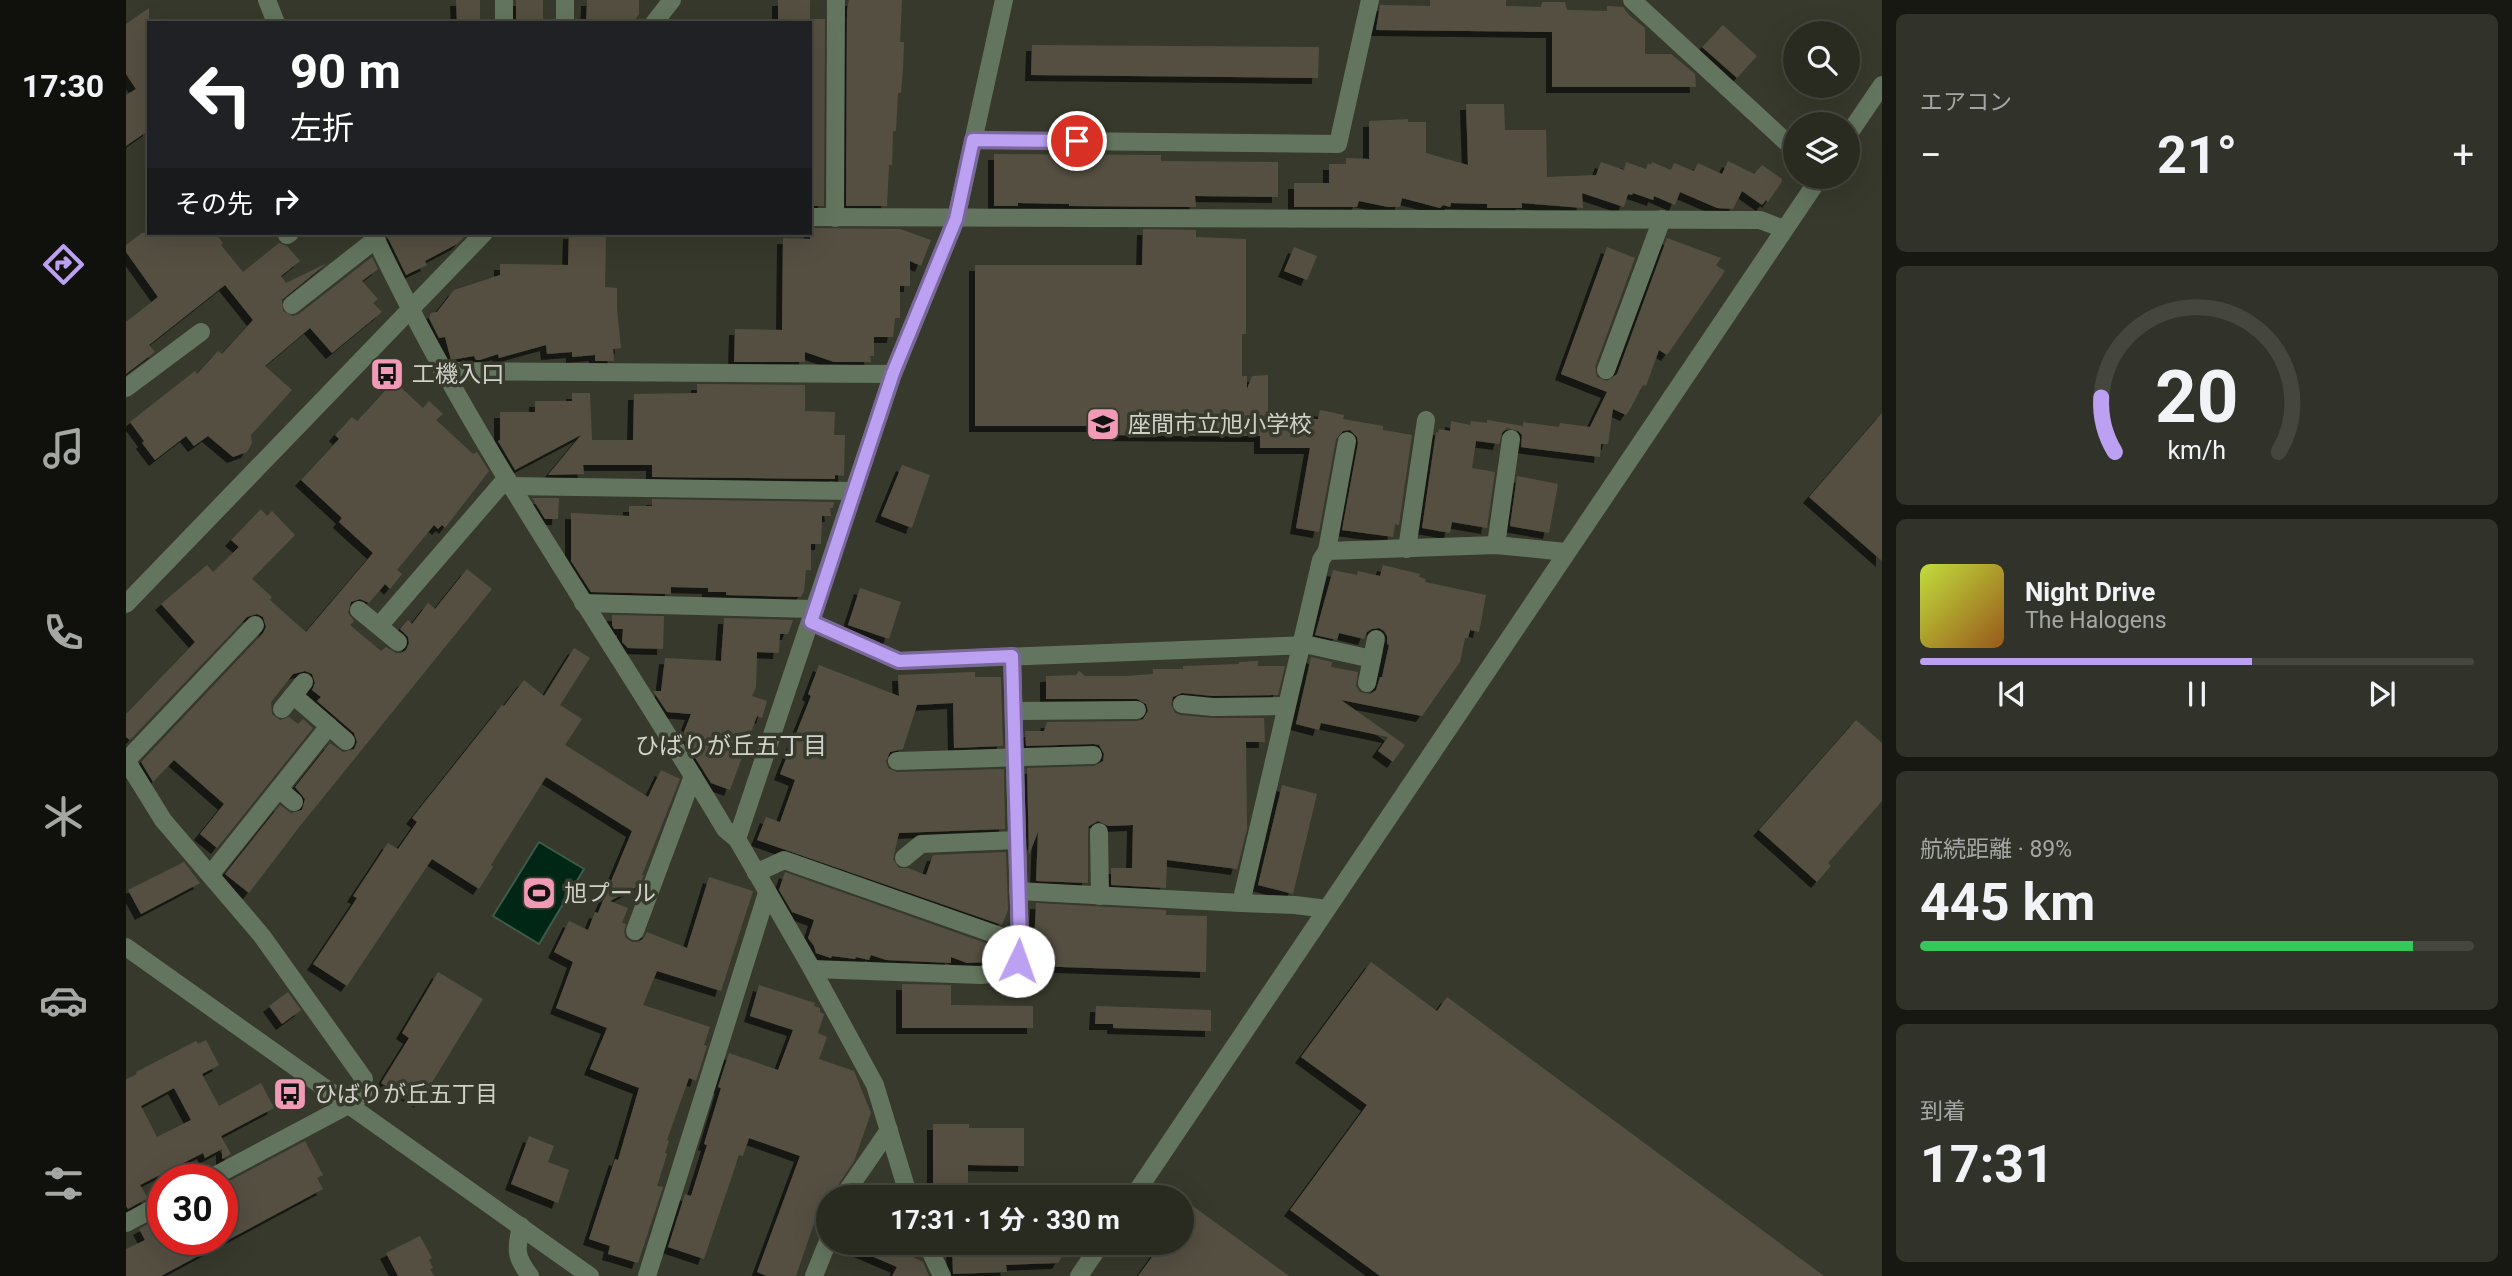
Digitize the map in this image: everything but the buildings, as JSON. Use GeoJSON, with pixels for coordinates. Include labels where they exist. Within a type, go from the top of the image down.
{"type":"FeatureCollection","features":[{"type":"Feature","properties":{"kind":"street"},"geometry":{"type":"LineString","coordinates":[[267,0],[275,21]]}},
{"type":"Feature","properties":{"kind":"street"},"geometry":{"type":"LineString","coordinates":[[504,0],[504,21]]}},
{"type":"Feature","properties":{"kind":"street"},"geometry":{"type":"LineString","coordinates":[[565,0],[565,21]]}},
{"type":"Feature","properties":{"kind":"street"},"geometry":{"type":"LineString","coordinates":[[656,21],[672,0]]}},
{"type":"Feature","properties":{"kind":"street"},"geometry":{"type":"LineString","coordinates":[[835,218],[836,0]]}},
{"type":"Feature","properties":{"kind":"street"},"geometry":{"type":"LineString","coordinates":[[737,839],[893,373],[956,219],[1004,0]]}},
{"type":"Feature","properties":{"kind":"street"},"geometry":{"type":"LineString","coordinates":[[973,140],[1338,144],[1370,0]]}},
{"type":"Feature","properties":{"kind":"street"},"geometry":{"type":"LineString","coordinates":[[1632,0],[1783,139]]}},
{"type":"Feature","properties":{"kind":"street"},"geometry":{"type":"LineString","coordinates":[[1860,117],[1882,85]]}},
{"type":"Feature","properties":{"kind":"street"},"geometry":{"type":"LineString","coordinates":[[1141,1185],[1812,189]]}},
{"type":"Feature","properties":{"kind":"street"},"geometry":{"type":"LineString","coordinates":[[812,217],[1760,220],[1784,229]]}},
{"type":"Feature","properties":{"kind":"street"},"geometry":{"type":"LineString","coordinates":[[1606,370],[1662,219]]}},
{"type":"Feature","properties":{"kind":"street"},"geometry":{"type":"LineString","coordinates":[[126,604],[482,235]]}},
{"type":"Feature","properties":{"kind":"street"},"geometry":{"type":"LineString","coordinates":[[292,305],[374,236],[410,312],[507,483],[725,829],[737,839],[812,969],[875,1086],[905,1185]]}},
{"type":"Feature","properties":{"kind":"street"},"geometry":{"type":"LineString","coordinates":[[126,388],[201,332]]}},
{"type":"Feature","properties":{"kind":"street"},"geometry":{"type":"LineString","coordinates":[[442,371],[893,373]]}},
{"type":"Feature","properties":{"kind":"street"},"geometry":{"type":"LineString","coordinates":[[1407,548],[1426,420]]}},
{"type":"Feature","properties":{"kind":"street"},"geometry":{"type":"LineString","coordinates":[[1496,545],[1511,439]]}},
{"type":"Feature","properties":{"kind":"street"},"geometry":{"type":"LineString","coordinates":[[1241,903],[1299,647],[1321,560],[1327,551],[1347,441]]}},
{"type":"Feature","properties":{"kind":"street"},"geometry":{"type":"LineString","coordinates":[[379,626],[507,483],[854,491]]}},
{"type":"Feature","properties":{"kind":"street"},"geometry":{"type":"LineString","coordinates":[[1327,551],[1496,545],[1566,552]]}},
{"type":"Feature","properties":{"kind":"street"},"geometry":{"type":"LineString","coordinates":[[583,603],[813,616],[899,661],[1309,645],[1372,659]]}},
{"type":"Feature","properties":{"kind":"street"},"geometry":{"type":"LineString","coordinates":[[359,610],[398,642]]}},
{"type":"Feature","properties":{"kind":"street"},"geometry":{"type":"LineString","coordinates":[[238,1164],[350,1104],[363,1094],[364,1079],[262,936],[163,820],[126,761],[255,625]]}},
{"type":"Feature","properties":{"kind":"street"},"geometry":{"type":"LineString","coordinates":[[1367,683],[1376,639]]}},
{"type":"Feature","properties":{"kind":"street"},"geometry":{"type":"LineString","coordinates":[[812,969],[981,975],[1005,971],[1018,961],[1020,943],[1012,656]]}},
{"type":"Feature","properties":{"kind":"street"},"geometry":{"type":"LineString","coordinates":[[293,695],[346,741]]}},
{"type":"Feature","properties":{"kind":"street"},"geometry":{"type":"LineString","coordinates":[[1182,704],[1213,707],[1286,706]]}},
{"type":"Feature","properties":{"kind":"street"},"geometry":{"type":"LineString","coordinates":[[1014,711],[1137,710]]}},
{"type":"Feature","properties":{"kind":"street"},"geometry":{"type":"LineString","coordinates":[[210,875],[329,726]]}},
{"type":"Feature","properties":{"kind":"street"},"geometry":{"type":"LineString","coordinates":[[897,761],[1093,755]]}},
{"type":"Feature","properties":{"kind":"street"},"geometry":{"type":"LineString","coordinates":[[635,931],[693,776]]}},
{"type":"Feature","properties":{"kind":"street"},"geometry":{"type":"LineString","coordinates":[[279,789],[295,802]]}},
{"type":"Feature","properties":{"kind":"street"},"geometry":{"type":"LineString","coordinates":[[1098,832],[1100,896]]}},
{"type":"Feature","properties":{"kind":"street"},"geometry":{"type":"LineString","coordinates":[[904,858],[921,844],[1017,840]]}},
{"type":"Feature","properties":{"kind":"street"},"geometry":{"type":"LineString","coordinates":[[756,873],[785,860],[1020,943]]}},
{"type":"Feature","properties":{"kind":"street"},"geometry":{"type":"LineString","coordinates":[[1018,891],[1295,905],[1327,909]]}},
{"type":"Feature","properties":{"kind":"street"},"geometry":{"type":"LineString","coordinates":[[648,1276],[767,892]]}},
{"type":"Feature","properties":{"kind":"street"},"geometry":{"type":"LineString","coordinates":[[126,947],[590,1276]]}},
{"type":"Feature","properties":{"kind":"street"},"geometry":{"type":"LineString","coordinates":[[851,1185],[889,1130]]}},
{"type":"Feature","properties":{"kind":"street"},"geometry":{"type":"LineString","coordinates":[[126,1223],[147,1212]]}},
{"type":"Feature","properties":{"kind":"street"},"geometry":{"type":"LineString","coordinates":[[521,1226],[516,1250],[520,1262],[530,1276]]}},
{"type":"Feature","properties":{"kind":"street"},"geometry":{"type":"LineString","coordinates":[[814,1276],[822,1255]]}},
{"type":"Feature","properties":{"kind":"street"},"geometry":{"type":"LineString","coordinates":[[932,1255],[942,1276]]}},
{"type":"Feature","properties":{"kind":"street"},"geometry":{"type":"LineString","coordinates":[[1079,1276],[1093,1255]]}},
{"type":"Feature","properties":{"kind":"shaded area","name":"旭プール"},"geometry":{"type":"Polygon","coordinates":[[[539,842],[584,869],[539,944],[493,916],[539,842]]]}},
{"type":"Feature","properties":{"kind":"place","name":"工機入口"},"geometry":{"type":"Point","coordinates":[387,374]}},
{"type":"Feature","properties":{"kind":"place","name":"座間市立旭小学校"},"geometry":{"type":"Point","coordinates":[1103,424]}},
{"type":"Feature","properties":{"kind":"place","name":"旭プール"},"geometry":{"type":"Point","coordinates":[539,893]}},
{"type":"Feature","properties":{"kind":"place","name":"ひばりが丘五丁目"},"geometry":{"type":"Point","coordinates":[290,1094]}},
{"type":"Feature","properties":{"kind":"district","name":"ひばりが丘五丁目"},"geometry":{"type":"Point","coordinates":[731,746]}},
{"type":"Feature","properties":{"kind":"route"},"geometry":{"type":"LineString","coordinates":[[1018,961],[1020,943],[1012,656],[899,661],[811,622],[893,373],[956,219],[973,140],[1077,141]]}}]}
